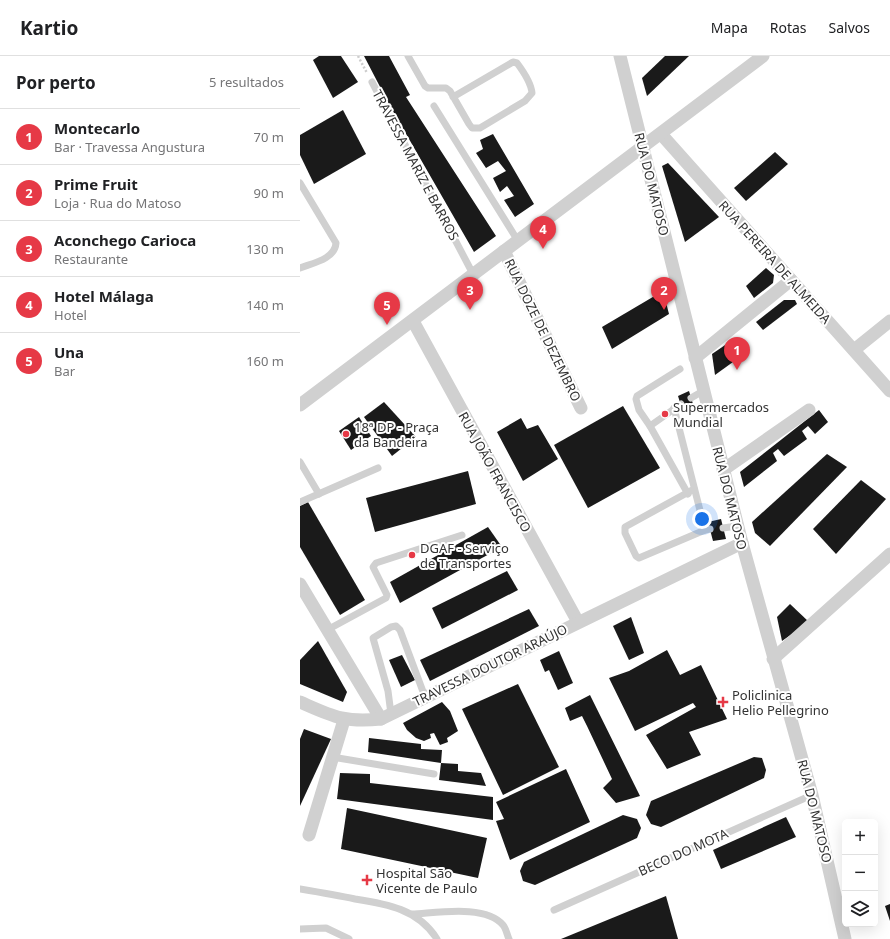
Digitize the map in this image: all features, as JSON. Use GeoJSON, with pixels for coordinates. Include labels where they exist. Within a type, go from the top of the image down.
{"type":"FeatureCollection","features":[{"type":"Feature","properties":{"kind":"street","name":"RUA DO MATOSO"},"geometry":{"type":"LineString","coordinates":[[620,56],[737,526],[812,794],[845,939]]}},
{"type":"Feature","properties":{"kind":"street"},"geometry":{"type":"LineString","coordinates":[[300,405],[763,56]]}},
{"type":"Feature","properties":{"kind":"street","name":"RUA PEREIRA DE ALMEIDA"},"geometry":{"type":"LineString","coordinates":[[661,134],[890,391]]}},
{"type":"Feature","properties":{"kind":"street","name":"RUA DOZE DE DEZEMBRO"},"geometry":{"type":"LineString","coordinates":[[504,251],[581,408]]}},
{"type":"Feature","properties":{"kind":"street"},"geometry":{"type":"LineString","coordinates":[[695,358],[791,280]]}},
{"type":"Feature","properties":{"kind":"street","name":"RUA JOÃO FRANCISCO"},"geometry":{"type":"LineString","coordinates":[[413,321],[578,622]]}},
{"type":"Feature","properties":{"kind":"street"},"geometry":{"type":"LineString","coordinates":[[854,350],[890,321]]}},
{"type":"Feature","properties":{"kind":"street"},"geometry":{"type":"LineString","coordinates":[[723,470],[809,410]]}},
{"type":"Feature","properties":{"kind":"street","name":"TRAVESSA DOUTOR ARAÚJO"},"geometry":{"type":"LineString","coordinates":[[344,720],[360,721],[386,716],[742,543]]}},
{"type":"Feature","properties":{"kind":"street"},"geometry":{"type":"LineString","coordinates":[[773,658],[890,554]]}},
{"type":"Feature","properties":{"kind":"street"},"geometry":{"type":"LineString","coordinates":[[300,584],[328,630],[386,716]]}},
{"type":"Feature","properties":{"kind":"street"},"geometry":{"type":"LineString","coordinates":[[300,702],[344,720],[309,835]]}},
{"type":"Feature","properties":{"kind":"lane"},"geometry":{"type":"LineString","coordinates":[[408,56],[425,86],[428,88],[446,88],[454,97],[469,124],[476,129],[525,101],[532,93],[531,87],[520,67],[517,63],[513,62],[454,97]]}},
{"type":"Feature","properties":{"kind":"lane","name":"TRAVESSA MARIZ E BARROS"},"geometry":{"type":"LineString","coordinates":[[372,82],[473,274]]}},
{"type":"Feature","properties":{"kind":"lane"},"geometry":{"type":"LineString","coordinates":[[434,106],[518,241]]}},
{"type":"Feature","properties":{"kind":"lane"},"geometry":{"type":"LineString","coordinates":[[300,183],[336,243],[335,250],[331,255],[300,268]]}},
{"type":"Feature","properties":{"kind":"lane"},"geometry":{"type":"LineString","coordinates":[[680,369],[637,396],[636,404],[691,491],[707,529],[639,558],[636,556],[625,533],[624,530],[626,526],[691,491]]}},
{"type":"Feature","properties":{"kind":"lane"},"geometry":{"type":"LineString","coordinates":[[691,398],[703,391]]}},
{"type":"Feature","properties":{"kind":"lane"},"geometry":{"type":"LineString","coordinates":[[650,426],[678,406],[691,491]]}},
{"type":"Feature","properties":{"kind":"lane"},"geometry":{"type":"LineString","coordinates":[[300,462],[319,494]]}},
{"type":"Feature","properties":{"kind":"lane"},"geometry":{"type":"LineString","coordinates":[[300,502],[378,468]]}},
{"type":"Feature","properties":{"kind":"lane"},"geometry":{"type":"LineString","coordinates":[[723,528],[737,526]]}},
{"type":"Feature","properties":{"kind":"lane"},"geometry":{"type":"LineString","coordinates":[[328,630],[386,598],[387,595],[374,572],[373,567],[376,563],[462,535]]}},
{"type":"Feature","properties":{"kind":"lane"},"geometry":{"type":"LineString","coordinates":[[386,716],[388,691],[373,638],[391,627],[396,626],[400,630],[425,697]]}},
{"type":"Feature","properties":{"kind":"lane"},"geometry":{"type":"LineString","coordinates":[[332,757],[434,774]]}},
{"type":"Feature","properties":{"kind":"lane","name":"BECO DO MOTA"},"geometry":{"type":"LineString","coordinates":[[554,910],[812,794]]}},
{"type":"Feature","properties":{"kind":"lane"},"geometry":{"type":"LineString","coordinates":[[300,889],[393,905],[412,914],[430,928],[437,939]]}},
{"type":"Feature","properties":{"kind":"lane"},"geometry":{"type":"LineString","coordinates":[[412,914],[471,911],[490,916],[503,925],[509,939]]}},
{"type":"Feature","properties":{"kind":"lane"},"geometry":{"type":"LineString","coordinates":[[300,929],[326,928],[349,939]]}},
{"type":"Feature","properties":{"kind":"path","name":"TRAVESSA MARIZ E BARROS"},"geometry":{"type":"LineString","coordinates":[[358,56],[372,82]]}},
{"type":"Feature","properties":{"kind":"building"},"geometry":{"type":"Polygon","coordinates":[[[319,56],[341,56],[358,82],[333,98],[313,60],[319,56]]]}},
{"type":"Feature","properties":{"kind":"building"},"geometry":{"type":"Polygon","coordinates":[[[364,56],[389,56],[410,95],[406,97],[496,236],[474,252],[390,106],[364,56]]]}},
{"type":"Feature","properties":{"kind":"building"},"geometry":{"type":"Polygon","coordinates":[[[665,56],[689,56],[647,96],[642,78],[665,56]]]}},
{"type":"Feature","properties":{"kind":"building"},"geometry":{"type":"Polygon","coordinates":[[[343,110],[366,154],[314,184],[300,155],[300,135],[343,110]]]}},
{"type":"Feature","properties":{"kind":"building"},"geometry":{"type":"Polygon","coordinates":[[[493,134],[534,204],[515,217],[504,200],[514,196],[507,186],[500,192],[493,178],[506,171],[498,161],[486,168],[476,153],[483,149],[480,140],[493,134]]]}},
{"type":"Feature","properties":{"kind":"building"},"geometry":{"type":"Polygon","coordinates":[[[775,152],[788,164],[746,201],[734,188],[775,152]]]}},
{"type":"Feature","properties":{"kind":"building"},"geometry":{"type":"Polygon","coordinates":[[[668,163],[719,217],[685,242],[662,166],[668,163]]]}},
{"type":"Feature","properties":{"kind":"building"},"geometry":{"type":"Polygon","coordinates":[[[766,268],[774,275],[773,283],[754,298],[746,286],[766,268]]]}},
{"type":"Feature","properties":{"kind":"building"},"geometry":{"type":"Polygon","coordinates":[[[663,291],[669,314],[612,349],[602,327],[663,291]]]}},
{"type":"Feature","properties":{"kind":"building"},"geometry":{"type":"Polygon","coordinates":[[[784,300],[795,300],[797,304],[763,330],[756,322],[784,300]]]}},
{"type":"Feature","properties":{"kind":"building"},"geometry":{"type":"Polygon","coordinates":[[[731,341],[744,354],[715,375],[712,354],[731,341]]]}},
{"type":"Feature","properties":{"kind":"building"},"geometry":{"type":"Polygon","coordinates":[[[689,391],[693,404],[682,409],[678,396],[689,391]]]}},
{"type":"Feature","properties":{"kind":"building"},"geometry":{"type":"Polygon","coordinates":[[[384,402],[416,437],[392,456],[364,417],[384,402]]]}},
{"type":"Feature","properties":{"kind":"building"},"geometry":{"type":"Polygon","coordinates":[[[623,406],[660,468],[588,508],[554,445],[623,406]]]}},
{"type":"Feature","properties":{"kind":"building"},"geometry":{"type":"Polygon","coordinates":[[[819,410],[828,422],[815,434],[808,426],[802,431],[807,439],[784,456],[778,449],[773,453],[777,461],[744,487],[740,472],[819,410]]]}},
{"type":"Feature","properties":{"kind":"building"},"geometry":{"type":"Polygon","coordinates":[[[359,417],[371,436],[351,450],[339,431],[359,417]]]}},
{"type":"Feature","properties":{"kind":"building"},"geometry":{"type":"Polygon","coordinates":[[[521,418],[527,429],[538,425],[558,459],[523,481],[497,432],[521,418]]]}},
{"type":"Feature","properties":{"kind":"building"},"geometry":{"type":"Polygon","coordinates":[[[827,454],[847,467],[770,546],[755,533],[752,522],[827,454]]]}},
{"type":"Feature","properties":{"kind":"building"},"geometry":{"type":"Polygon","coordinates":[[[468,471],[476,504],[375,532],[366,498],[468,471]]]}},
{"type":"Feature","properties":{"kind":"building"},"geometry":{"type":"Polygon","coordinates":[[[861,480],[886,499],[836,554],[813,529],[861,480]]]}},
{"type":"Feature","properties":{"kind":"building"},"geometry":{"type":"Polygon","coordinates":[[[308,502],[365,600],[340,615],[300,547],[300,506],[308,502]]]}},
{"type":"Feature","properties":{"kind":"building"},"geometry":{"type":"Polygon","coordinates":[[[721,519],[726,539],[713,541],[708,522],[721,519]]]}},
{"type":"Feature","properties":{"kind":"building"},"geometry":{"type":"Polygon","coordinates":[[[488,527],[502,547],[400,603],[390,582],[488,527]]]}},
{"type":"Feature","properties":{"kind":"building"},"geometry":{"type":"Polygon","coordinates":[[[507,571],[518,590],[442,629],[432,608],[507,571]]]}},
{"type":"Feature","properties":{"kind":"building"},"geometry":{"type":"Polygon","coordinates":[[[790,604],[809,622],[782,641],[777,617],[790,604]]]}},
{"type":"Feature","properties":{"kind":"building"},"geometry":{"type":"Polygon","coordinates":[[[529,609],[539,626],[430,681],[420,660],[529,609]]]}},
{"type":"Feature","properties":{"kind":"building"},"geometry":{"type":"Polygon","coordinates":[[[631,617],[644,653],[629,660],[613,626],[631,617]]]}},
{"type":"Feature","properties":{"kind":"building"},"geometry":{"type":"Polygon","coordinates":[[[318,641],[347,692],[343,702],[300,684],[300,660],[318,641]]]}},
{"type":"Feature","properties":{"kind":"building"},"geometry":{"type":"Polygon","coordinates":[[[667,650],[680,675],[701,665],[727,719],[689,732],[701,755],[667,769],[646,735],[696,707],[693,703],[635,731],[609,678],[629,671],[667,650]]]}},
{"type":"Feature","properties":{"kind":"building"},"geometry":{"type":"Polygon","coordinates":[[[559,651],[573,683],[558,690],[549,670],[545,672],[540,660],[559,651]]]}},
{"type":"Feature","properties":{"kind":"building"},"geometry":{"type":"Polygon","coordinates":[[[402,655],[415,680],[401,687],[389,660],[402,655]]]}},
{"type":"Feature","properties":{"kind":"building"},"geometry":{"type":"Polygon","coordinates":[[[518,684],[559,767],[503,795],[462,709],[518,684]]]}},
{"type":"Feature","properties":{"kind":"building"},"geometry":{"type":"Polygon","coordinates":[[[590,695],[640,796],[616,803],[603,788],[612,779],[587,726],[582,716],[570,721],[565,708],[590,695]]]}},
{"type":"Feature","properties":{"kind":"building"},"geometry":{"type":"Polygon","coordinates":[[[442,702],[450,711],[458,731],[447,738],[448,742],[440,745],[434,733],[430,734],[431,738],[424,741],[416,738],[407,730],[403,723],[442,702]]]}},
{"type":"Feature","properties":{"kind":"building"},"geometry":{"type":"Polygon","coordinates":[[[304,729],[331,739],[300,806],[300,739],[304,729]]]}},
{"type":"Feature","properties":{"kind":"building"},"geometry":{"type":"Polygon","coordinates":[[[369,738],[421,744],[421,749],[442,750],[441,763],[368,752],[369,738]]]}},
{"type":"Feature","properties":{"kind":"building"},"geometry":{"type":"Polygon","coordinates":[[[754,757],[762,758],[766,770],[764,778],[661,827],[651,824],[646,815],[651,801],[754,757]]]}},
{"type":"Feature","properties":{"kind":"building"},"geometry":{"type":"Polygon","coordinates":[[[441,763],[458,764],[458,771],[481,773],[486,786],[439,780],[441,763]]]}},
{"type":"Feature","properties":{"kind":"building"},"geometry":{"type":"Polygon","coordinates":[[[566,769],[590,822],[510,860],[496,821],[504,819],[496,802],[566,769]]]}},
{"type":"Feature","properties":{"kind":"building"},"geometry":{"type":"Polygon","coordinates":[[[340,773],[370,774],[370,783],[493,797],[493,820],[337,799],[340,773]]]}},
{"type":"Feature","properties":{"kind":"building"},"geometry":{"type":"Polygon","coordinates":[[[347,808],[487,838],[478,878],[341,849],[347,808]]]}},
{"type":"Feature","properties":{"kind":"building"},"geometry":{"type":"Polygon","coordinates":[[[623,815],[637,819],[641,828],[637,838],[535,885],[523,881],[520,871],[524,862],[623,815]]]}},
{"type":"Feature","properties":{"kind":"building"},"geometry":{"type":"Polygon","coordinates":[[[786,817],[796,837],[721,869],[713,850],[786,817]]]}},
{"type":"Feature","properties":{"kind":"building"},"geometry":{"type":"Polygon","coordinates":[[[666,896],[678,939],[561,939],[666,896]]]}},
{"type":"Feature","properties":{"kind":"building"},"geometry":{"type":"Polygon","coordinates":[[[890,904],[890,921],[885,906],[890,904]]]}},
{"type":"Feature","properties":{"kind":"place","name":"Hotel Málaga"},"geometry":{"type":"Point","coordinates":[543,249]}},
{"type":"Feature","properties":{"kind":"place","name":"Aconchego Carioca"},"geometry":{"type":"Point","coordinates":[470,310]}},
{"type":"Feature","properties":{"kind":"place","name":"Prime Fruit"},"geometry":{"type":"Point","coordinates":[664,310]}},
{"type":"Feature","properties":{"kind":"place","name":"Una"},"geometry":{"type":"Point","coordinates":[387,325]}},
{"type":"Feature","properties":{"kind":"place","name":"Montecarlo"},"geometry":{"type":"Point","coordinates":[737,370]}},
{"type":"Feature","properties":{"kind":"place","name":"Supermercados Mundial"},"geometry":{"type":"Point","coordinates":[665,414]}},
{"type":"Feature","properties":{"kind":"place","name":"18ª DP - Praça da Bandeira"},"geometry":{"type":"Point","coordinates":[346,434]}},
{"type":"Feature","properties":{"kind":"place","name":"DGAF - Serviço de Transportes"},"geometry":{"type":"Point","coordinates":[412,555]}},
{"type":"Feature","properties":{"kind":"place","name":"Policlinica Helio Pellegrino"},"geometry":{"type":"Point","coordinates":[723,702]}},
{"type":"Feature","properties":{"kind":"place","name":"Hospital São Vicente de Paulo"},"geometry":{"type":"Point","coordinates":[367,880]}}]}
